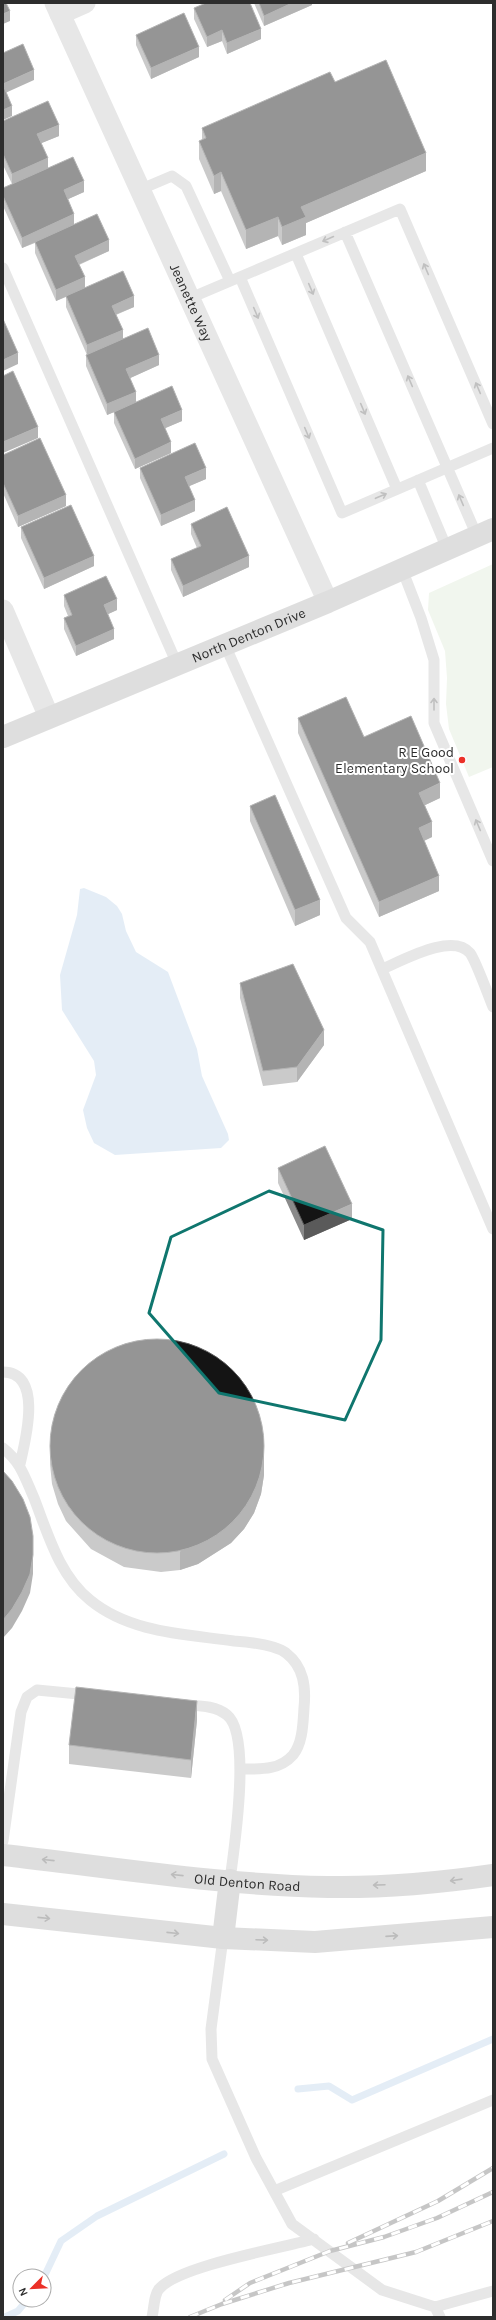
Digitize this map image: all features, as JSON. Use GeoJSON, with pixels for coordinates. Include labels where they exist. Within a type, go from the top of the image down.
{"type":"FeatureCollection","features":[{"type":"Feature","properties":{"kind":"main road","name":"North Denton Drive"},"geometry":{"type":"LineString","coordinates":[[3,737],[328,602],[485,533]]}},
{"type":"Feature","properties":{"kind":"main road","name":"Old Denton Road"},"geometry":{"type":"LineString","coordinates":[[3,1855],[230,1880],[328,1887],[432,1884],[493,1874]]}},
{"type":"Feature","properties":{"kind":"main road"},"geometry":{"type":"LineString","coordinates":[[223,1938],[230,1880]]}},
{"type":"Feature","properties":{"kind":"main road"},"geometry":{"type":"LineString","coordinates":[[3,1914],[223,1938],[315,1942],[493,1927]]}},
{"type":"Feature","properties":{"kind":"street"},"geometry":{"type":"LineString","coordinates":[[58,8],[85,3]]}},
{"type":"Feature","properties":{"kind":"street","name":"Jeanette Way"},"geometry":{"type":"LineString","coordinates":[[58,8],[188,299],[328,602]]}},
{"type":"Feature","properties":{"kind":"street"},"geometry":{"type":"LineString","coordinates":[[3,610],[50,717]]}},
{"type":"Feature","properties":{"kind":"lane"},"geometry":{"type":"LineString","coordinates":[[139,190],[172,176],[186,186],[235,279],[342,513],[493,448]]}},
{"type":"Feature","properties":{"kind":"lane"},"geometry":{"type":"LineString","coordinates":[[188,299],[296,254],[400,208],[493,424]]}},
{"type":"Feature","properties":{"kind":"lane"},"geometry":{"type":"LineString","coordinates":[[345,232],[447,468],[485,533]]}},
{"type":"Feature","properties":{"kind":"lane"},"geometry":{"type":"LineString","coordinates":[[296,254],[398,489]]}},
{"type":"Feature","properties":{"kind":"lane"},"geometry":{"type":"LineString","coordinates":[[3,268],[177,664]]}},
{"type":"Feature","properties":{"kind":"lane"},"geometry":{"type":"LineString","coordinates":[[418,480],[447,549]]}},
{"type":"Feature","properties":{"kind":"lane"},"geometry":{"type":"LineString","coordinates":[[402,569],[434,660],[434,722],[493,861]]}},
{"type":"Feature","properties":{"kind":"lane"},"geometry":{"type":"LineString","coordinates":[[225,644],[346,918],[370,942],[493,1229]]}},
{"type":"Feature","properties":{"kind":"lane"},"geometry":{"type":"LineString","coordinates":[[382,969],[441,945],[458,945],[470,953],[493,1007]]}},
{"type":"Feature","properties":{"kind":"lane"},"geometry":{"type":"LineString","coordinates":[[3,1372],[16,1376],[25,1386],[29,1399],[27,1429],[20,1464]]}},
{"type":"Feature","properties":{"kind":"lane"},"geometry":{"type":"LineString","coordinates":[[3,1448],[20,1464],[55,1554],[70,1580],[90,1601],[123,1621],[164,1632],[258,1644],[286,1653],[298,1666],[304,1678],[305,1696],[302,1733],[294,1754],[282,1764],[268,1769],[240,1769]]}},
{"type":"Feature","properties":{"kind":"lane"},"geometry":{"type":"LineString","coordinates":[[3,1841],[21,1712],[27,1697],[37,1690],[98,1696]]}},
{"type":"Feature","properties":{"kind":"lane"},"geometry":{"type":"LineString","coordinates":[[168,1704],[214,1708],[227,1715],[235,1724],[242,1784],[230,1880]]}},
{"type":"Feature","properties":{"kind":"lane"},"geometry":{"type":"LineString","coordinates":[[223,1938],[211,2029],[212,2059],[256,2158],[292,2224],[382,2290],[438,2312],[493,2290]]}},
{"type":"Feature","properties":{"kind":"lane"},"geometry":{"type":"LineString","coordinates":[[274,2191],[493,2100]]}},
{"type":"Feature","properties":{"kind":"lane"},"geometry":{"type":"LineString","coordinates":[[152,2317],[158,2289],[170,2279],[196,2269],[314,2240]]}},
{"type":"Feature","properties":{"kind":"highlighted area"},"geometry":{"type":"Polygon","coordinates":[[[269,1191],[383,1230],[381,1340],[345,1420],[219,1393],[149,1313],[171,1237],[269,1191]]]}},
{"type":"Feature","properties":{"kind":"green space"},"geometry":{"type":"Polygon","coordinates":[[[493,564],[493,767],[469,777],[449,729],[446,704],[447,678],[445,651],[428,610],[429,593],[493,564]]]}},
{"type":"Feature","properties":{"kind":"water"},"geometry":{"type":"Polygon","coordinates":[[[84,888],[106,897],[117,906],[122,914],[126,931],[136,952],[168,972],[197,1049],[202,1076],[228,1134],[229,1140],[221,1148],[115,1155],[94,1143],[87,1128],[83,1110],[96,1075],[94,1061],[62,1010],[60,975],[77,915],[80,889],[84,888]]]}},
{"type":"Feature","properties":{"kind":"building"},"geometry":{"type":"Polygon","coordinates":[[[3,3],[6,3],[10,11],[3,14],[3,3]]]}},
{"type":"Feature","properties":{"kind":"building"},"geometry":{"type":"Polygon","coordinates":[[[206,3],[250,3],[261,29],[227,43],[222,30],[207,37],[194,8],[206,3]]]}},
{"type":"Feature","properties":{"kind":"building"},"geometry":{"type":"Polygon","coordinates":[[[259,3],[292,3],[264,16],[259,3]]]}},
{"type":"Feature","properties":{"kind":"building"},"geometry":{"type":"Polygon","coordinates":[[[184,13],[199,47],[151,68],[136,35],[184,13]]]}},
{"type":"Feature","properties":{"kind":"building"},"geometry":{"type":"Polygon","coordinates":[[[23,44],[34,70],[3,84],[3,53],[23,44]]]}},
{"type":"Feature","properties":{"kind":"building"},"geometry":{"type":"Polygon","coordinates":[[[386,60],[426,153],[301,207],[306,217],[282,227],[278,217],[246,230],[221,172],[214,176],[199,141],[206,138],[202,128],[330,72],[335,82],[386,60]]]}},
{"type":"Feature","properties":{"kind":"building"},"geometry":{"type":"Polygon","coordinates":[[[3,85],[12,106],[3,110],[3,85]]]}},
{"type":"Feature","properties":{"kind":"building"},"geometry":{"type":"Polygon","coordinates":[[[48,101],[59,125],[37,134],[48,158],[12,174],[3,154],[3,121],[48,101]]]}},
{"type":"Feature","properties":{"kind":"building"},"geometry":{"type":"Polygon","coordinates":[[[73,157],[84,181],[64,190],[74,214],[22,238],[3,196],[3,188],[73,157]]]}},
{"type":"Feature","properties":{"kind":"building"},"geometry":{"type":"Polygon","coordinates":[[[97,214],[109,240],[75,256],[85,277],[56,290],[35,242],[97,214]]]}},
{"type":"Feature","properties":{"kind":"building"},"geometry":{"type":"Polygon","coordinates":[[[123,271],[134,296],[112,306],[123,330],[87,345],[66,296],[123,271]]]}},
{"type":"Feature","properties":{"kind":"building"},"geometry":{"type":"Polygon","coordinates":[[[3,319],[18,353],[3,360],[3,319]]]}},
{"type":"Feature","properties":{"kind":"building"},"geometry":{"type":"Polygon","coordinates":[[[148,328],[159,355],[126,369],[136,392],[107,404],[86,355],[148,328]]]}},
{"type":"Feature","properties":{"kind":"building"},"geometry":{"type":"Polygon","coordinates":[[[13,371],[38,427],[3,442],[3,376],[13,371]]]}},
{"type":"Feature","properties":{"kind":"building"},"geometry":{"type":"Polygon","coordinates":[[[172,386],[182,410],[161,419],[171,442],[135,459],[114,412],[172,386]]]}},
{"type":"Feature","properties":{"kind":"building"},"geometry":{"type":"Polygon","coordinates":[[[40,438],[66,495],[18,516],[3,483],[3,455],[40,438]]]}},
{"type":"Feature","properties":{"kind":"building"},"geometry":{"type":"Polygon","coordinates":[[[195,443],[206,468],[185,477],[195,500],[161,515],[140,468],[195,443]]]}},
{"type":"Feature","properties":{"kind":"building"},"geometry":{"type":"Polygon","coordinates":[[[71,505],[94,556],[44,578],[21,527],[71,505]]]}},
{"type":"Feature","properties":{"kind":"building"},"geometry":{"type":"Polygon","coordinates":[[[227,507],[249,556],[183,586],[171,559],[201,546],[191,524],[227,507]]]}},
{"type":"Feature","properties":{"kind":"building"},"geometry":{"type":"Polygon","coordinates":[[[106,576],[117,599],[104,605],[114,629],[76,646],[64,618],[72,615],[64,595],[106,576]]]}},
{"type":"Feature","properties":{"kind":"building"},"geometry":{"type":"Polygon","coordinates":[[[346,697],[364,737],[411,716],[440,783],[419,793],[432,822],[419,828],[439,876],[379,902],[298,718],[346,697]]]}},
{"type":"Feature","properties":{"kind":"building"},"geometry":{"type":"Polygon","coordinates":[[[275,795],[320,900],[295,910],[250,806],[275,795]]]}},
{"type":"Feature","properties":{"kind":"building"},"geometry":{"type":"Polygon","coordinates":[[[293,964],[324,1030],[297,1067],[263,1071],[240,983],[293,964]]]}},
{"type":"Feature","properties":{"kind":"building"},"geometry":{"type":"Polygon","coordinates":[[[325,1146],[352,1204],[304,1225],[278,1168],[325,1146]]]}},
{"type":"Feature","properties":{"kind":"building"},"geometry":{"type":"Polygon","coordinates":[[[157,1339],[178,1341],[198,1347],[225,1363],[240,1378],[256,1405],[262,1425],[264,1446],[262,1467],[256,1487],[240,1514],[225,1529],[198,1545],[178,1551],[157,1553],[136,1551],[116,1545],[89,1529],[74,1514],[58,1487],[52,1467],[50,1446],[52,1425],[58,1405],[74,1378],[89,1363],[116,1347],[136,1341],[157,1339]]]}},
{"type":"Feature","properties":{"kind":"building"},"geometry":{"type":"Polygon","coordinates":[[[3,1471],[12,1481],[23,1499],[30,1517],[33,1536],[33,1555],[30,1574],[22,1592],[12,1609],[3,1620],[3,1471]]]}},
{"type":"Feature","properties":{"kind":"building"},"geometry":{"type":"Polygon","coordinates":[[[76,1687],[197,1701],[191,1760],[69,1745],[76,1687]]]}},
{"type":"Feature","properties":{"kind":"waterway"},"geometry":{"type":"LineString","coordinates":[[298,2089],[329,2086],[352,2100],[493,2039]]}},
{"type":"Feature","properties":{"kind":"waterway"},"geometry":{"type":"LineString","coordinates":[[48,2268],[61,2241],[97,2216],[224,2154]]}},
{"type":"Feature","properties":{"kind":"waterway"},"geometry":{"type":"LineString","coordinates":[[5,2317],[18,2311],[20,2308]]}},
{"type":"Feature","properties":{"kind":"railway"},"geometry":{"type":"LineString","coordinates":[[348,2243],[438,2201],[493,2168]]}},
{"type":"Feature","properties":{"kind":"railway"},"geometry":{"type":"LineString","coordinates":[[225,2300],[250,2283],[330,2251],[384,2237],[437,2218],[493,2192]]}},
{"type":"Feature","properties":{"kind":"railway"},"geometry":{"type":"LineString","coordinates":[[190,2317],[222,2304],[289,2283],[416,2252],[493,2221]]}},
{"type":"Feature","properties":{"kind":"place","name":"R E Good Elementary School"},"geometry":{"type":"Point","coordinates":[462,760]}}]}
